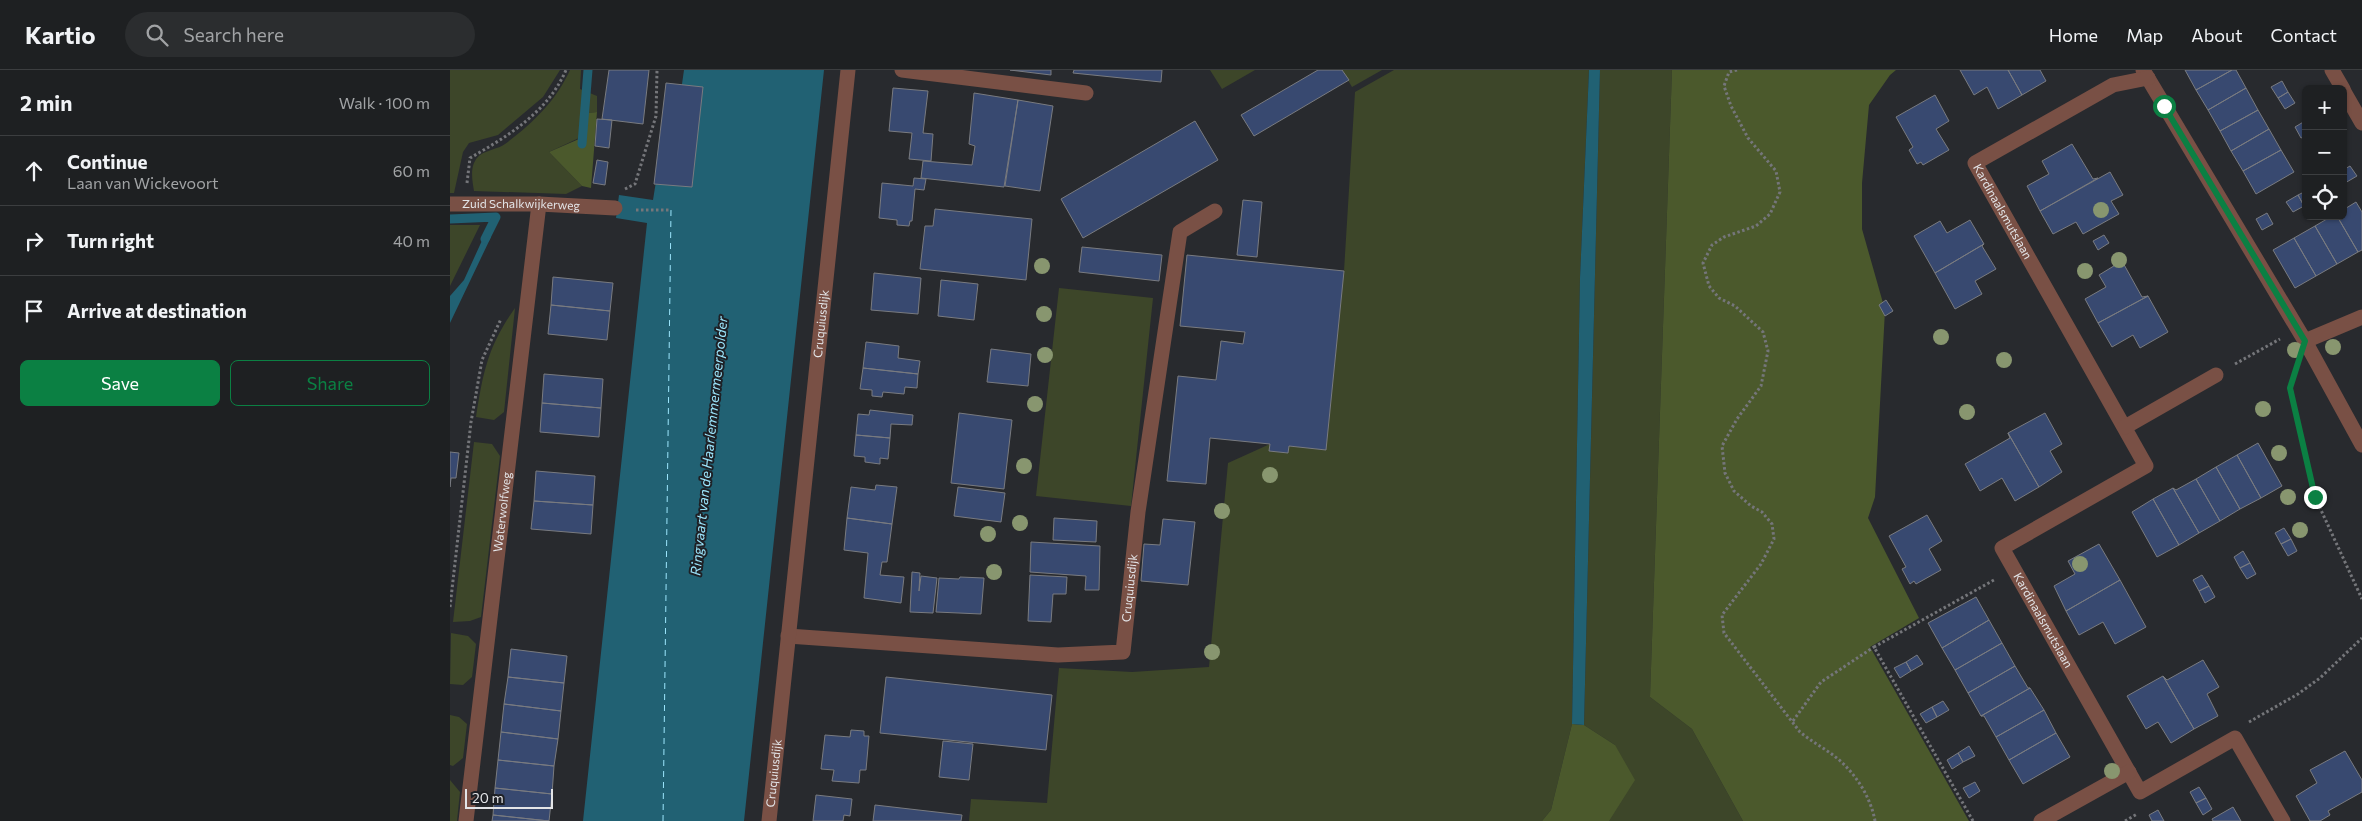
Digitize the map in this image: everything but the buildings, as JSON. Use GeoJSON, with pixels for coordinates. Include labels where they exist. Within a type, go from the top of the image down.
{"type":"FeatureCollection","features":[{"type":"Feature","properties":{"kind":"street","name":"Cruquiusdijk"},"geometry":{"type":"LineString","coordinates":[[769,821],[848,70]]}},
{"type":"Feature","properties":{"kind":"street"},"geometry":{"type":"LineString","coordinates":[[902,70],[1086,93]]}},
{"type":"Feature","properties":{"kind":"street"},"geometry":{"type":"LineString","coordinates":[[2332,70],[2341,85]]}},
{"type":"Feature","properties":{"kind":"street"},"geometry":{"type":"LineString","coordinates":[[2145,74],[2301,335],[2356,420],[2362,445]]}},
{"type":"Feature","properties":{"kind":"street","name":"Kardinaalsmutslaan"},"geometry":{"type":"LineString","coordinates":[[2145,74],[2113,85],[1976,163],[2146,466],[2002,548],[2140,792],[2235,738]]}},
{"type":"Feature","properties":{"kind":"street"},"geometry":{"type":"LineString","coordinates":[[2347,96],[2362,122]]}},
{"type":"Feature","properties":{"kind":"street","name":"Zuid Schalkwijkerweg"},"geometry":{"type":"LineString","coordinates":[[457,204],[539,204],[615,208]]}},
{"type":"Feature","properties":{"kind":"street","name":"Waterwolfweg"},"geometry":{"type":"LineString","coordinates":[[466,821],[539,204]]}},
{"type":"Feature","properties":{"kind":"street","name":"Cruquiusdijk"},"geometry":{"type":"LineString","coordinates":[[788,636],[1058,654],[1124,652],[1138,512],[1180,232],[1215,211]]}},
{"type":"Feature","properties":{"kind":"street"},"geometry":{"type":"LineString","coordinates":[[2301,335],[2362,317]]}},
{"type":"Feature","properties":{"kind":"street"},"geometry":{"type":"LineString","coordinates":[[2125,427],[2216,375]]}},
{"type":"Feature","properties":{"kind":"street"},"geometry":{"type":"LineString","coordinates":[[2235,738],[2283,821]]}},
{"type":"Feature","properties":{"kind":"street"},"geometry":{"type":"LineString","coordinates":[[2041,821],[2129,772]]}},
{"type":"Feature","properties":{"kind":"path"},"geometry":{"type":"LineString","coordinates":[[457,204],[470,158],[508,136],[543,106],[566,70]]}},
{"type":"Feature","properties":{"kind":"path","name":"Zuid Schalkwijkerweg"},"geometry":{"type":"LineString","coordinates":[[591,207],[635,184],[656,116],[657,70]]}},
{"type":"Feature","properties":{"kind":"path"},"geometry":{"type":"LineString","coordinates":[[1737,70],[1729,72],[1724,86],[1748,138],[1776,170],[1780,192],[1770,214],[1756,226],[1724,237],[1712,245],[1704,264],[1709,286],[1719,298],[1735,306],[1763,332],[1768,351],[1761,386],[1737,419],[1722,446],[1725,473],[1734,491],[1751,506],[1762,512],[1772,524],[1774,539],[1761,564],[1722,615],[1724,633],[1800,732],[1815,745],[1838,759],[1864,789],[1875,821]]}},
{"type":"Feature","properties":{"kind":"path"},"geometry":{"type":"LineString","coordinates":[[651,211],[671,210]]}},
{"type":"Feature","properties":{"kind":"path"},"geometry":{"type":"LineString","coordinates":[[450,607],[471,422],[482,360],[505,313]]}},
{"type":"Feature","properties":{"kind":"path"},"geometry":{"type":"LineString","coordinates":[[2216,375],[2301,335]]}},
{"type":"Feature","properties":{"kind":"path"},"geometry":{"type":"LineString","coordinates":[[2301,335],[2290,388],[2315,497],[2362,599]]}},
{"type":"Feature","properties":{"kind":"path"},"geometry":{"type":"LineString","coordinates":[[1793,721],[1821,682],[1874,647],[2014,569]]}},
{"type":"Feature","properties":{"kind":"path"},"geometry":{"type":"LineString","coordinates":[[2235,738],[2240,726],[2298,694],[2320,678],[2362,638]]}},
{"type":"Feature","properties":{"kind":"path"},"geometry":{"type":"LineString","coordinates":[[1874,647],[1973,821]]}},
{"type":"Feature","properties":{"kind":"green space"},"geometry":{"type":"Polygon","coordinates":[[[450,70],[560,70],[543,97],[498,135],[469,143],[463,152],[454,193],[450,193],[450,70]]]}},
{"type":"Feature","properties":{"kind":"green space"},"geometry":{"type":"Polygon","coordinates":[[[570,70],[581,70],[580,89],[597,96],[597,112],[581,114],[579,138],[549,152],[582,186],[566,194],[474,191],[472,172],[474,163],[480,155],[505,144],[534,120],[558,92],[570,70]]]}},
{"type":"Feature","properties":{"kind":"green space"},"geometry":{"type":"Polygon","coordinates":[[[1210,70],[1255,70],[1222,89],[1210,70]]]}},
{"type":"Feature","properties":{"kind":"green space"},"geometry":{"type":"Polygon","coordinates":[[[1342,70],[1382,70],[1352,87],[1342,70]]]}},
{"type":"Feature","properties":{"kind":"green space"},"geometry":{"type":"Polygon","coordinates":[[[1394,70],[1589,70],[1580,278],[1572,724],[1551,810],[1542,821],[969,821],[971,799],[1047,803],[1059,668],[1132,672],[1209,667],[1228,463],[1270,444],[1270,451],[1288,453],[1289,446],[1326,450],[1344,271],[1355,92],[1394,70]]]}},
{"type":"Feature","properties":{"kind":"green space"},"geometry":{"type":"Polygon","coordinates":[[[1600,70],[1672,70],[1650,697],[1692,729],[1743,821],[1608,821],[1615,745],[1584,725],[1600,70]]]}},
{"type":"Feature","properties":{"kind":"green space"},"geometry":{"type":"Polygon","coordinates":[[[1672,70],[1896,70],[1890,75],[1869,105],[1862,183],[1862,229],[1885,310],[1875,497],[1868,518],[1919,618],[1870,647],[1969,821],[1743,821],[1692,729],[1650,697],[1672,70]]]}},
{"type":"Feature","properties":{"kind":"green space"},"geometry":{"type":"Polygon","coordinates":[[[597,112],[591,188],[582,186],[549,152],[579,139],[580,114],[597,112]]]}},
{"type":"Feature","properties":{"kind":"green space"},"geometry":{"type":"Polygon","coordinates":[[[450,225],[480,225],[450,286],[450,225]]]}},
{"type":"Feature","properties":{"kind":"green space"},"geometry":{"type":"Polygon","coordinates":[[[1059,288],[1153,298],[1131,506],[1036,496],[1059,288]]]}},
{"type":"Feature","properties":{"kind":"green space"},"geometry":{"type":"Polygon","coordinates":[[[515,308],[504,412],[494,420],[476,417],[488,360],[498,335],[515,308]]]}},
{"type":"Feature","properties":{"kind":"green space"},"geometry":{"type":"Polygon","coordinates":[[[474,442],[492,444],[500,456],[481,617],[470,621],[453,622],[474,442]]]}},
{"type":"Feature","properties":{"kind":"green space"},"geometry":{"type":"Polygon","coordinates":[[[451,633],[468,636],[476,644],[472,677],[463,685],[450,684],[451,633]]]}},
{"type":"Feature","properties":{"kind":"green space"},"geometry":{"type":"Polygon","coordinates":[[[450,715],[459,717],[467,724],[463,758],[453,766],[450,765],[450,715]]]}},
{"type":"Feature","properties":{"kind":"green space"},"geometry":{"type":"Polygon","coordinates":[[[1572,724],[1584,725],[1615,745],[1635,780],[1609,821],[1542,821],[1551,810],[1572,724]]]}},
{"type":"Feature","properties":{"kind":"green space"},"geometry":{"type":"Polygon","coordinates":[[[450,780],[460,792],[457,821],[450,821],[450,780]]]}},
{"type":"Feature","properties":{"kind":"water","name":"Ringvaart van de Haarlemmermeerpolder"},"geometry":{"type":"Polygon","coordinates":[[[684,70],[824,70],[744,821],[583,821],[647,223],[616,218],[619,195],[653,200],[665,125],[681,91],[684,70]]]}},
{"type":"Feature","properties":{"kind":"water"},"geometry":{"type":"Polygon","coordinates":[[[1589,70],[1600,70],[1584,725],[1572,724],[1580,278],[1589,70]]]}},
{"type":"Feature","properties":{"kind":"water"},"geometry":{"type":"Polygon","coordinates":[[[485,234],[491,237],[450,323],[450,296],[464,280],[485,234]]]}},
{"type":"Feature","properties":{"kind":"waterway"},"geometry":{"type":"LineString","coordinates":[[582,144],[588,70]]}},
{"type":"Feature","properties":{"kind":"waterway"},"geometry":{"type":"LineString","coordinates":[[450,219],[496,217],[485,239]]}},
{"type":"Feature","properties":{"kind":"ferry route"},"geometry":{"type":"LineString","coordinates":[[663,821],[671,210]]}},
{"type":"Feature","properties":{"kind":"route"},"geometry":{"type":"LineString","coordinates":[[2164,106],[2305,341],[2290,388],[2315,497]]}}]}
